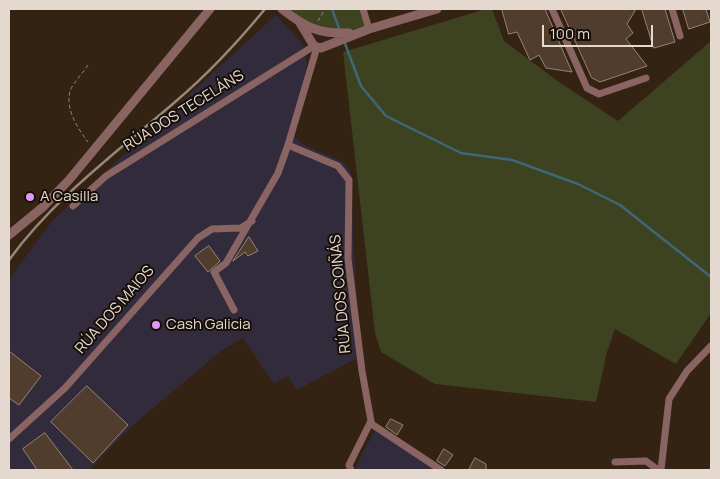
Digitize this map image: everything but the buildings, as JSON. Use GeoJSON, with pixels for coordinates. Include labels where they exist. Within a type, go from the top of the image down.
{"type":"FeatureCollection","features":[{"type":"Feature","properties":{"kind":"street"},"geometry":{"type":"LineString","coordinates":[[9,235],[53,197],[95,150],[210,9]]}},
{"type":"Feature","properties":{"kind":"street"},"geometry":{"type":"LineString","coordinates":[[282,9],[317,39],[321,48],[327,44],[369,29],[437,9]]}},
{"type":"Feature","properties":{"kind":"street"},"geometry":{"type":"LineString","coordinates":[[363,9],[369,29]]}},
{"type":"Feature","properties":{"kind":"street"},"geometry":{"type":"LineString","coordinates":[[552,9],[587,88],[599,94],[646,78]]}},
{"type":"Feature","properties":{"kind":"street"},"geometry":{"type":"LineString","coordinates":[[672,9],[680,36]]}},
{"type":"Feature","properties":{"kind":"street"},"geometry":{"type":"LineString","coordinates":[[317,39],[369,29]]}},
{"type":"Feature","properties":{"kind":"street"},"geometry":{"type":"LineString","coordinates":[[234,310],[214,272],[226,263],[252,221],[278,172],[288,145],[317,39]]}},
{"type":"Feature","properties":{"kind":"street","name":"RÚA DOS TECELÁNS"},"geometry":{"type":"LineString","coordinates":[[72,206],[106,176],[317,39]]}},
{"type":"Feature","properties":{"kind":"street","name":"RÚA DOS COIÑÁS"},"geometry":{"type":"LineString","coordinates":[[288,145],[338,166],[349,180],[348,259],[370,424]]}},
{"type":"Feature","properties":{"kind":"street","name":"RÚA DOS MAIOS"},"geometry":{"type":"LineString","coordinates":[[9,439],[65,388],[198,238],[212,229],[241,228],[252,221]]}},
{"type":"Feature","properties":{"kind":"street"},"geometry":{"type":"LineString","coordinates":[[615,462],[646,461],[659,470],[669,399],[686,372],[711,346]]}},
{"type":"Feature","properties":{"kind":"street"},"geometry":{"type":"LineString","coordinates":[[351,470],[349,465],[370,424],[441,470]]}},
{"type":"Feature","properties":{"kind":"path"},"geometry":{"type":"LineString","coordinates":[[318,21],[325,9]]}},
{"type":"Feature","properties":{"kind":"path"},"geometry":{"type":"LineString","coordinates":[[88,65],[70,90],[69,101],[78,128],[95,150]]}},
{"type":"Feature","properties":{"kind":"shaded area"},"geometry":{"type":"Polygon","coordinates":[[[276,15],[302,43],[307,63],[295,137],[304,145],[343,162],[351,172],[354,256],[361,356],[297,390],[288,376],[274,384],[243,338],[221,351],[133,425],[89,470],[9,470],[9,279],[53,220],[276,15]]]}},
{"type":"Feature","properties":{"kind":"shaded area"},"geometry":{"type":"Polygon","coordinates":[[[375,430],[435,470],[356,470],[355,468],[375,430]]]}},
{"type":"Feature","properties":{"kind":"green space"},"geometry":{"type":"Polygon","coordinates":[[[282,9],[363,9],[369,29],[342,32],[323,30],[282,9]]]}},
{"type":"Feature","properties":{"kind":"green space"},"geometry":{"type":"Polygon","coordinates":[[[486,9],[492,9],[504,41],[559,82],[618,121],[711,41],[711,313],[676,364],[615,329],[607,352],[596,402],[435,384],[381,352],[375,333],[343,52],[486,9]]]}},
{"type":"Feature","properties":{"kind":"waterway"},"geometry":{"type":"LineString","coordinates":[[332,9],[340,31]]}},
{"type":"Feature","properties":{"kind":"waterway"},"geometry":{"type":"LineString","coordinates":[[344,41],[361,86],[386,116],[461,153],[512,160],[578,184],[620,205],[711,277]]}},
{"type":"Feature","properties":{"kind":"railway"},"geometry":{"type":"LineString","coordinates":[[9,260],[27,237],[66,196],[211,69],[265,9]]}},
{"type":"Feature","properties":{"kind":"place","name":"A Casilla"},"geometry":{"type":"Point","coordinates":[30,197]}},
{"type":"Feature","properties":{"kind":"place","name":"Cash Galicia"},"geometry":{"type":"Point","coordinates":[156,325]}}]}
